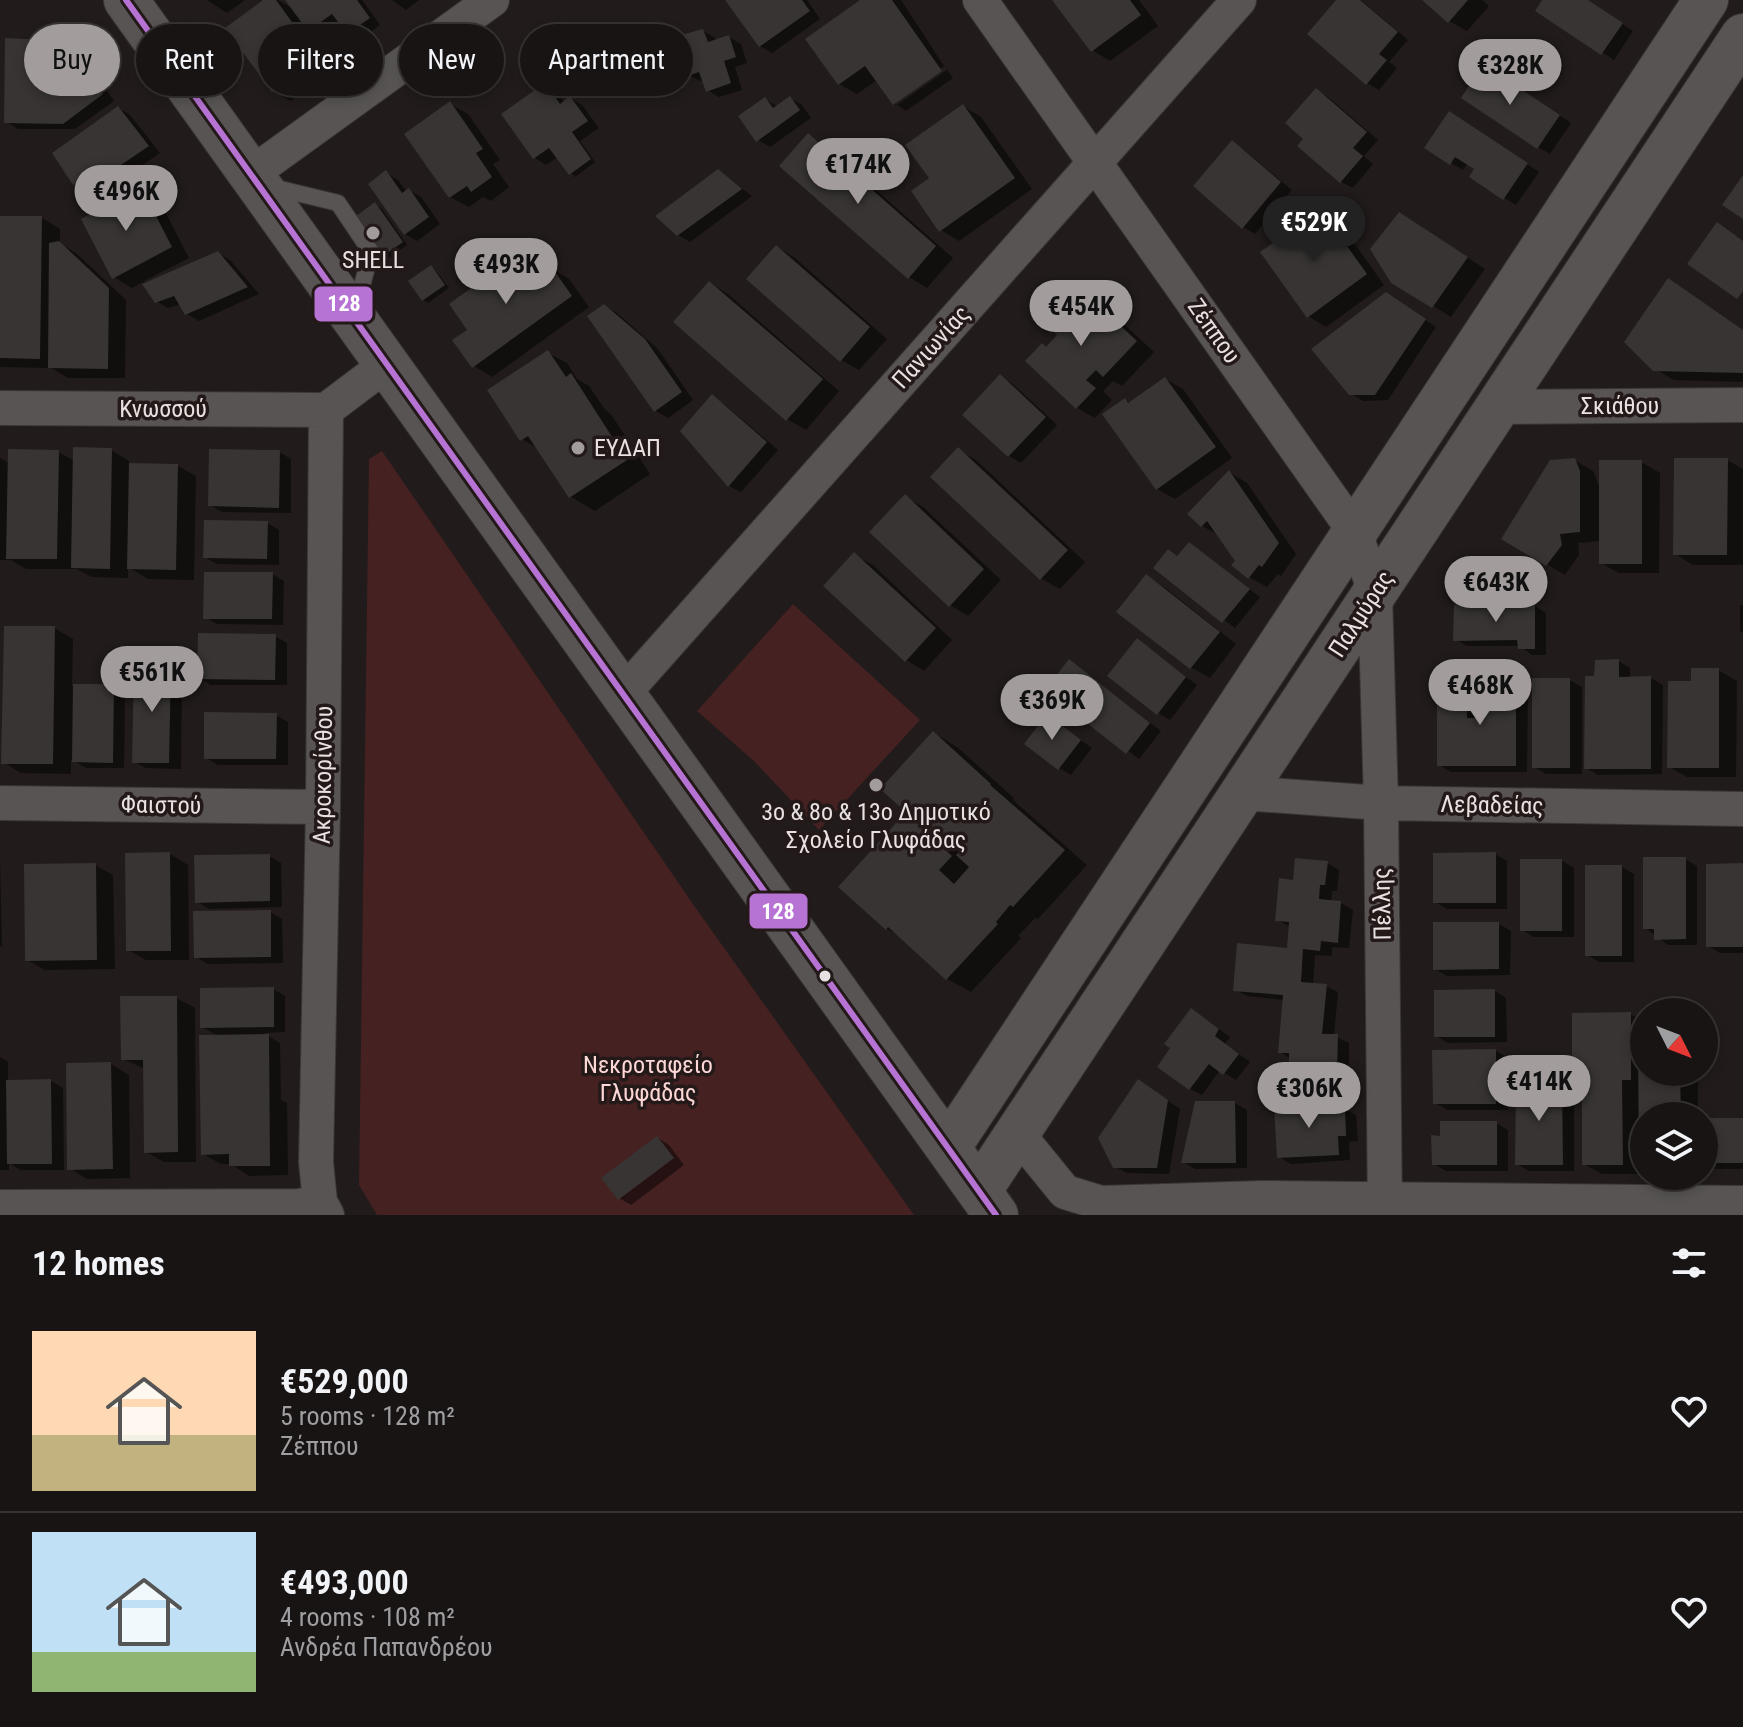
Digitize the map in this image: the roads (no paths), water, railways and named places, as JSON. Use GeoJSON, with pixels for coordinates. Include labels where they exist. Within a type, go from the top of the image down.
{"type":"FeatureCollection","features":[{"type":"Feature","properties":{"kind":"main road"},"geometry":{"type":"LineString","coordinates":[[126,0],[988,1203]]}},
{"type":"Feature","properties":{"kind":"main road","name":"Παλμύρας"},"geometry":{"type":"LineString","coordinates":[[948,1148],[1706,0]]}},
{"type":"Feature","properties":{"kind":"main road","name":"Παλμύρας"},"geometry":{"type":"LineString","coordinates":[[988,1203],[1017,1133],[1743,36]]}},
{"type":"Feature","properties":{"kind":"street"},"geometry":{"type":"LineString","coordinates":[[254,179],[492,0]]}},
{"type":"Feature","properties":{"kind":"street","name":"Ζέππου"},"geometry":{"type":"LineString","coordinates":[[980,0],[1355,532],[1375,593]]}},
{"type":"Feature","properties":{"kind":"street","name":"Πανιωνίας"},"geometry":{"type":"LineString","coordinates":[[623,694],[1239,0]]}},
{"type":"Feature","properties":{"kind":"street"},"geometry":{"type":"LineString","coordinates":[[326,410],[387,364]]}},
{"type":"Feature","properties":{"kind":"street","name":"Σκιάθου"},"geometry":{"type":"LineString","coordinates":[[1497,407],[1743,405]]}},
{"type":"Feature","properties":{"kind":"street","name":"Κνωσσού"},"geometry":{"type":"LineString","coordinates":[[0,408],[326,410]]}},
{"type":"Feature","properties":{"kind":"street","name":"Ακροκορίνθου"},"geometry":{"type":"LineString","coordinates":[[324,1208],[316,1162],[326,410]]}},
{"type":"Feature","properties":{"kind":"street","name":"Πέλλης"},"geometry":{"type":"LineString","coordinates":[[1375,593],[1381,803],[1385,1208]]}},
{"type":"Feature","properties":{"kind":"street","name":"Λεβαδείας"},"geometry":{"type":"LineString","coordinates":[[1242,793],[1381,803],[1743,809]]}},
{"type":"Feature","properties":{"kind":"street","name":"Φαιστού"},"geometry":{"type":"LineString","coordinates":[[0,803],[323,807]]}},
{"type":"Feature","properties":{"kind":"street"},"geometry":{"type":"LineString","coordinates":[[1017,1133],[1065,1192],[1101,1203],[1261,1198],[1385,1208],[1743,1203]]}},
{"type":"Feature","properties":{"kind":"street"},"geometry":{"type":"LineString","coordinates":[[0,1207],[324,1208]]}},
{"type":"Feature","properties":{"kind":"place","name":"SHELL"},"geometry":{"type":"Point","coordinates":[373,233]}},
{"type":"Feature","properties":{"kind":"place","name":"ΕΥΔΑΠ"},"geometry":{"type":"Point","coordinates":[578,448]}},
{"type":"Feature","properties":{"kind":"place","name":"3ο & 8ο & 13ο Δημοτικό Σχολείο Γλυφάδας"},"geometry":{"type":"Point","coordinates":[876,785]}},
{"type":"Feature","properties":{"kind":"park label","name":"Νεκροταφείο Γλυφάδας"},"geometry":{"type":"Point","coordinates":[648,1079]}}]}
